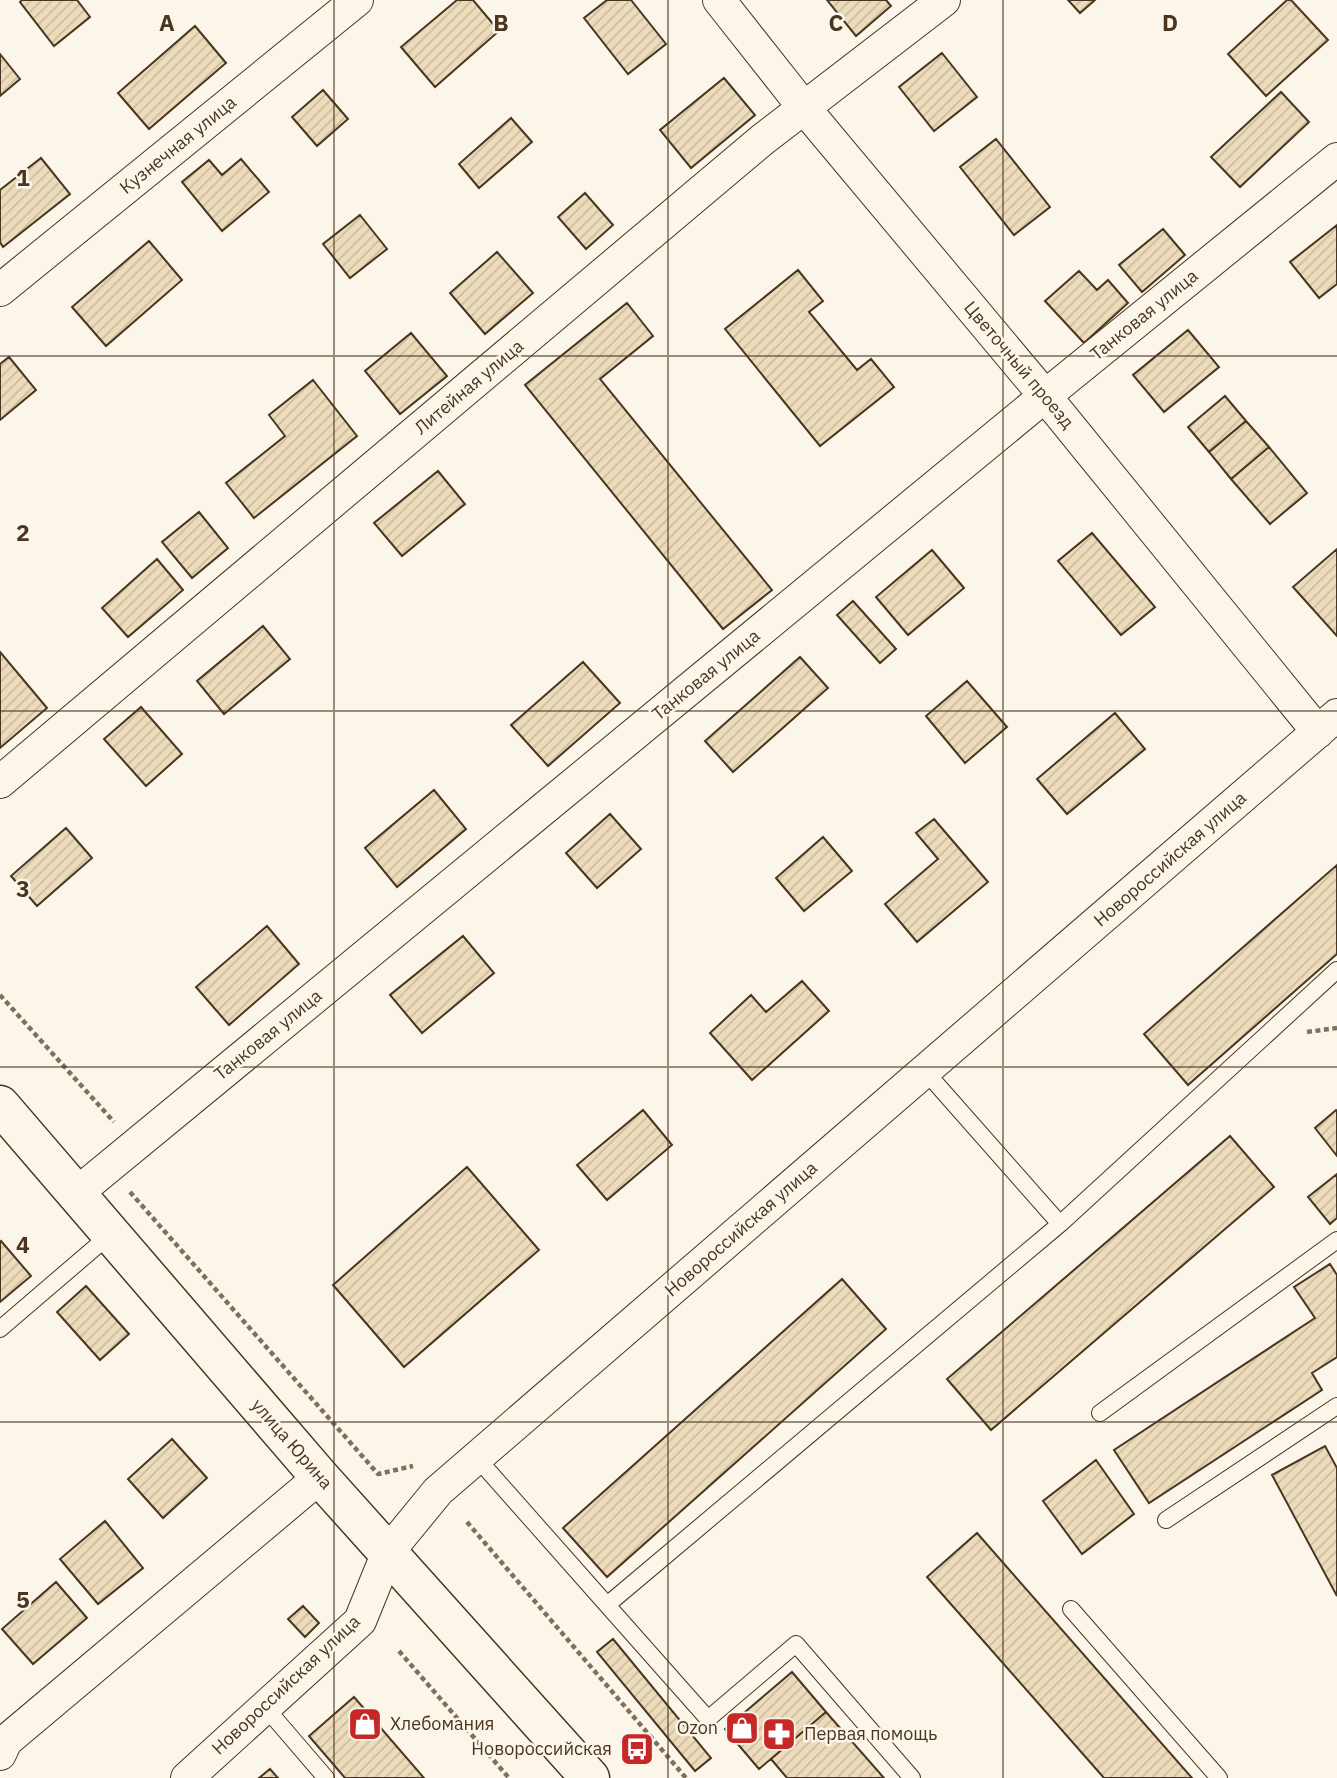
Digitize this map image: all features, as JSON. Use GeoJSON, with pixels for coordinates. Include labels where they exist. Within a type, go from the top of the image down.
{"type":"FeatureCollection","features":[{"type":"Feature","properties":{"kind":"street","name":"Кузнечная улица"},"geometry":{"type":"LineString","coordinates":[[0,290],[357,0]]}},
{"type":"Feature","properties":{"kind":"street","name":"Цветочный проезд"},"geometry":{"type":"LineString","coordinates":[[719,0],[805,109],[1045,396],[1327,723]]}},
{"type":"Feature","properties":{"kind":"street","name":"Литейная улица"},"geometry":{"type":"LineString","coordinates":[[0,782],[762,140],[944,0]]}},
{"type":"Feature","properties":{"kind":"street","name":"Танковая улица"},"geometry":{"type":"LineString","coordinates":[[77,1193],[1337,159]]}},
{"type":"Feature","properties":{"kind":"street","name":"Новороссийская улица"},"geometry":{"type":"LineString","coordinates":[[187,1778],[360,1620],[388,1552],[438,1492],[1327,723]]}},
{"type":"Feature","properties":{"kind":"street","name":"улица Юрина"},"geometry":{"type":"LineString","coordinates":[[0,1105],[320,1477],[590,1778]]}},
{"type":"Feature","properties":{"kind":"street"},"geometry":{"type":"LineString","coordinates":[[2,1744],[320,1477]]}},
{"type":"Feature","properties":{"kind":"lane"},"geometry":{"type":"LineString","coordinates":[[607,1605],[1060,1224],[1337,970]]}},
{"type":"Feature","properties":{"kind":"lane"},"geometry":{"type":"LineString","coordinates":[[925,1071],[1060,1224]]}},
{"type":"Feature","properties":{"kind":"lane"},"geometry":{"type":"LineString","coordinates":[[0,1329],[112,1233]]}},
{"type":"Feature","properties":{"kind":"lane"},"geometry":{"type":"LineString","coordinates":[[1100,1413],[1337,1240]]}},
{"type":"Feature","properties":{"kind":"lane"},"geometry":{"type":"LineString","coordinates":[[1166,1520],[1337,1406]]}},
{"type":"Feature","properties":{"kind":"lane"},"geometry":{"type":"LineString","coordinates":[[477,1457],[708,1719],[796,1644],[912,1778]]}},
{"type":"Feature","properties":{"kind":"lane"},"geometry":{"type":"LineString","coordinates":[[1071,1609],[1219,1778]]}},
{"type":"Feature","properties":{"kind":"lane"},"geometry":{"type":"LineString","coordinates":[[265,1707],[326,1778]]}},
{"type":"Feature","properties":{"kind":"path"},"geometry":{"type":"LineString","coordinates":[[0,995],[134,1146]]}},
{"type":"Feature","properties":{"kind":"path"},"geometry":{"type":"LineString","coordinates":[[108,1167],[378,1474],[415,1466]]}},
{"type":"Feature","properties":{"kind":"path"},"geometry":{"type":"LineString","coordinates":[[467,1521],[686,1778]]}},
{"type":"Feature","properties":{"kind":"path"},"geometry":{"type":"LineString","coordinates":[[399,1651],[509,1778]]}},
{"type":"Feature","properties":{"kind":"building"},"geometry":{"type":"Polygon","coordinates":[[[77,0],[90,17],[54,46],[20,2],[77,0]]]}},
{"type":"Feature","properties":{"kind":"building"},"geometry":{"type":"Polygon","coordinates":[[[457,0],[473,0],[499,31],[435,87],[401,47],[457,0]]]}},
{"type":"Feature","properties":{"kind":"building"},"geometry":{"type":"Polygon","coordinates":[[[607,0],[631,0],[666,44],[628,74],[584,18],[607,0]]]}},
{"type":"Feature","properties":{"kind":"building"},"geometry":{"type":"Polygon","coordinates":[[[827,0],[886,0],[891,6],[856,36],[827,0]]]}},
{"type":"Feature","properties":{"kind":"building"},"geometry":{"type":"Polygon","coordinates":[[[1068,0],[1095,0],[1080,13],[1068,0]]]}},
{"type":"Feature","properties":{"kind":"building"},"geometry":{"type":"Polygon","coordinates":[[[1287,0],[1291,0],[1328,40],[1266,96],[1228,54],[1287,0]]]}},
{"type":"Feature","properties":{"kind":"building"},"geometry":{"type":"Polygon","coordinates":[[[195,26],[226,63],[149,129],[118,93],[195,26]]]}},
{"type":"Feature","properties":{"kind":"building"},"geometry":{"type":"Polygon","coordinates":[[[942,53],[977,97],[934,131],[899,87],[942,53]]]}},
{"type":"Feature","properties":{"kind":"building"},"geometry":{"type":"Polygon","coordinates":[[[0,54],[20,79],[0,96],[0,54]]]}},
{"type":"Feature","properties":{"kind":"building"},"geometry":{"type":"Polygon","coordinates":[[[724,78],[755,115],[691,168],[660,130],[724,78]]]}},
{"type":"Feature","properties":{"kind":"building"},"geometry":{"type":"Polygon","coordinates":[[[323,90],[348,119],[317,146],[292,117],[323,90]]]}},
{"type":"Feature","properties":{"kind":"building"},"geometry":{"type":"Polygon","coordinates":[[[1281,92],[1309,122],[1240,187],[1211,157],[1281,92]]]}},
{"type":"Feature","properties":{"kind":"building"},"geometry":{"type":"Polygon","coordinates":[[[511,118],[532,142],[479,188],[459,164],[511,118]]]}},
{"type":"Feature","properties":{"kind":"building"},"geometry":{"type":"Polygon","coordinates":[[[996,139],[1050,207],[1014,235],[960,167],[996,139]]]}},
{"type":"Feature","properties":{"kind":"building"},"geometry":{"type":"Polygon","coordinates":[[[41,158],[70,194],[3,247],[0,242],[0,190],[41,158]]]}},
{"type":"Feature","properties":{"kind":"building"},"geometry":{"type":"Polygon","coordinates":[[[241,159],[269,192],[222,231],[182,182],[209,160],[222,175],[241,159]]]}},
{"type":"Feature","properties":{"kind":"building"},"geometry":{"type":"Polygon","coordinates":[[[585,193],[613,225],[586,249],[558,217],[585,193]]]}},
{"type":"Feature","properties":{"kind":"building"},"geometry":{"type":"Polygon","coordinates":[[[360,215],[387,249],[350,278],[323,244],[360,215]]]}},
{"type":"Feature","properties":{"kind":"building"},"geometry":{"type":"Polygon","coordinates":[[[1337,225],[1337,284],[1319,298],[1290,262],[1337,225]]]}},
{"type":"Feature","properties":{"kind":"building"},"geometry":{"type":"Polygon","coordinates":[[[1163,229],[1185,255],[1142,292],[1119,265],[1163,229]]]}},
{"type":"Feature","properties":{"kind":"building"},"geometry":{"type":"Polygon","coordinates":[[[149,241],[182,280],[106,346],[72,307],[149,241]]]}},
{"type":"Feature","properties":{"kind":"building"},"geometry":{"type":"Polygon","coordinates":[[[497,252],[533,293],[485,334],[450,293],[497,252]]]}},
{"type":"Feature","properties":{"kind":"building"},"geometry":{"type":"Polygon","coordinates":[[[798,270],[823,301],[809,312],[857,370],[871,359],[894,387],[820,446],[725,329],[798,270]]]}},
{"type":"Feature","properties":{"kind":"building"},"geometry":{"type":"Polygon","coordinates":[[[1079,271],[1097,290],[1108,280],[1128,303],[1084,343],[1045,301],[1079,271]]]}},
{"type":"Feature","properties":{"kind":"building"},"geometry":{"type":"Polygon","coordinates":[[[627,303],[653,336],[600,379],[772,590],[723,629],[525,385],[627,303]]]}},
{"type":"Feature","properties":{"kind":"building"},"geometry":{"type":"Polygon","coordinates":[[[1188,330],[1219,367],[1164,412],[1133,375],[1188,330]]]}},
{"type":"Feature","properties":{"kind":"building"},"geometry":{"type":"Polygon","coordinates":[[[411,333],[447,376],[400,414],[365,371],[411,333]]]}},
{"type":"Feature","properties":{"kind":"building"},"geometry":{"type":"Polygon","coordinates":[[[9,357],[36,390],[0,420],[0,364],[9,357]]]}},
{"type":"Feature","properties":{"kind":"building"},"geometry":{"type":"Polygon","coordinates":[[[313,380],[357,436],[254,518],[226,483],[285,436],[269,415],[313,380]]]}},
{"type":"Feature","properties":{"kind":"building"},"geometry":{"type":"Polygon","coordinates":[[[1225,396],[1246,421],[1209,452],[1188,427],[1225,396]]]}},
{"type":"Feature","properties":{"kind":"building"},"geometry":{"type":"Polygon","coordinates":[[[1246,421],[1269,447],[1231,479],[1209,452],[1246,421]]]}},
{"type":"Feature","properties":{"kind":"building"},"geometry":{"type":"Polygon","coordinates":[[[1269,447],[1307,493],[1270,524],[1231,479],[1269,447]]]}},
{"type":"Feature","properties":{"kind":"building"},"geometry":{"type":"Polygon","coordinates":[[[438,471],[465,504],[402,556],[374,523],[438,471]]]}},
{"type":"Feature","properties":{"kind":"building"},"geometry":{"type":"Polygon","coordinates":[[[199,512],[228,548],[192,578],[162,542],[199,512]]]}},
{"type":"Feature","properties":{"kind":"building"},"geometry":{"type":"Polygon","coordinates":[[[1092,533],[1155,607],[1121,635],[1058,561],[1092,533]]]}},
{"type":"Feature","properties":{"kind":"building"},"geometry":{"type":"Polygon","coordinates":[[[1337,549],[1337,636],[1293,587],[1337,549]]]}},
{"type":"Feature","properties":{"kind":"building"},"geometry":{"type":"Polygon","coordinates":[[[932,550],[964,588],[908,635],[876,597],[932,550]]]}},
{"type":"Feature","properties":{"kind":"building"},"geometry":{"type":"Polygon","coordinates":[[[157,559],[183,590],[128,637],[102,608],[157,559]]]}},
{"type":"Feature","properties":{"kind":"building"},"geometry":{"type":"Polygon","coordinates":[[[853,601],[896,649],[880,663],[837,615],[853,601]]]}},
{"type":"Feature","properties":{"kind":"building"},"geometry":{"type":"Polygon","coordinates":[[[263,626],[290,659],[224,714],[197,681],[263,626]]]}},
{"type":"Feature","properties":{"kind":"building"},"geometry":{"type":"Polygon","coordinates":[[[0,652],[47,708],[0,748],[0,652]]]}},
{"type":"Feature","properties":{"kind":"building"},"geometry":{"type":"Polygon","coordinates":[[[800,657],[828,688],[733,772],[705,741],[800,657]]]}},
{"type":"Feature","properties":{"kind":"building"},"geometry":{"type":"Polygon","coordinates":[[[583,662],[620,703],[548,766],[511,725],[583,662]]]}},
{"type":"Feature","properties":{"kind":"building"},"geometry":{"type":"Polygon","coordinates":[[[967,681],[1007,727],[965,763],[926,716],[967,681]]]}},
{"type":"Feature","properties":{"kind":"building"},"geometry":{"type":"Polygon","coordinates":[[[141,707],[182,754],[146,786],[104,739],[141,707]]]}},
{"type":"Feature","properties":{"kind":"building"},"geometry":{"type":"Polygon","coordinates":[[[1115,713],[1145,749],[1067,814],[1037,779],[1115,713]]]}},
{"type":"Feature","properties":{"kind":"building"},"geometry":{"type":"Polygon","coordinates":[[[434,790],[466,829],[397,887],[365,848],[434,790]]]}},
{"type":"Feature","properties":{"kind":"building"},"geometry":{"type":"Polygon","coordinates":[[[610,814],[641,849],[597,888],[566,853],[610,814]]]}},
{"type":"Feature","properties":{"kind":"building"},"geometry":{"type":"Polygon","coordinates":[[[934,819],[988,882],[917,942],[885,904],[938,859],[916,833],[934,819]]]}},
{"type":"Feature","properties":{"kind":"building"},"geometry":{"type":"Polygon","coordinates":[[[66,828],[92,858],[37,906],[11,876],[66,828]]]}},
{"type":"Feature","properties":{"kind":"building"},"geometry":{"type":"Polygon","coordinates":[[[823,837],[852,871],[804,911],[776,878],[823,837]]]}},
{"type":"Feature","properties":{"kind":"building"},"geometry":{"type":"Polygon","coordinates":[[[1337,865],[1337,954],[1188,1085],[1144,1034],[1337,865]]]}},
{"type":"Feature","properties":{"kind":"building"},"geometry":{"type":"Polygon","coordinates":[[[267,926],[299,964],[229,1025],[196,987],[267,926]]]}},
{"type":"Feature","properties":{"kind":"building"},"geometry":{"type":"Polygon","coordinates":[[[463,936],[494,973],[422,1033],[390,995],[463,936]]]}},
{"type":"Feature","properties":{"kind":"building"},"geometry":{"type":"Polygon","coordinates":[[[802,981],[829,1011],[752,1080],[710,1033],[751,995],[766,1012],[802,981]]]}},
{"type":"Feature","properties":{"kind":"building"},"geometry":{"type":"Polygon","coordinates":[[[643,1110],[672,1145],[607,1200],[577,1165],[643,1110]]]}},
{"type":"Feature","properties":{"kind":"building"},"geometry":{"type":"Polygon","coordinates":[[[1337,1111],[1337,1156],[1315,1128],[1337,1111]]]}},
{"type":"Feature","properties":{"kind":"building"},"geometry":{"type":"Polygon","coordinates":[[[1230,1136],[1274,1187],[991,1430],[947,1379],[1230,1136]]]}},
{"type":"Feature","properties":{"kind":"building"},"geometry":{"type":"Polygon","coordinates":[[[467,1167],[539,1250],[404,1367],[333,1285],[467,1167]]]}},
{"type":"Feature","properties":{"kind":"building"},"geometry":{"type":"Polygon","coordinates":[[[1337,1174],[1337,1218],[1330,1224],[1308,1197],[1337,1174]]]}},
{"type":"Feature","properties":{"kind":"building"},"geometry":{"type":"Polygon","coordinates":[[[0,1242],[31,1276],[0,1302],[0,1242]]]}},
{"type":"Feature","properties":{"kind":"building"},"geometry":{"type":"Polygon","coordinates":[[[1330,1264],[1337,1275],[1337,1357],[1312,1373],[1322,1390],[1149,1503],[1114,1450],[1315,1318],[1294,1287],[1330,1264]]]}},
{"type":"Feature","properties":{"kind":"building"},"geometry":{"type":"Polygon","coordinates":[[[842,1279],[886,1329],[607,1577],[563,1528],[842,1279]]]}},
{"type":"Feature","properties":{"kind":"building"},"geometry":{"type":"Polygon","coordinates":[[[86,1286],[129,1334],[100,1360],[57,1312],[86,1286]]]}},
{"type":"Feature","properties":{"kind":"building"},"geometry":{"type":"Polygon","coordinates":[[[172,1439],[207,1478],[163,1518],[128,1479],[172,1439]]]}},
{"type":"Feature","properties":{"kind":"building"},"geometry":{"type":"Polygon","coordinates":[[[1325,1446],[1337,1468],[1337,1596],[1272,1475],[1325,1446]]]}},
{"type":"Feature","properties":{"kind":"building"},"geometry":{"type":"Polygon","coordinates":[[[1096,1460],[1134,1514],[1082,1554],[1043,1501],[1096,1460]]]}},
{"type":"Feature","properties":{"kind":"building"},"geometry":{"type":"Polygon","coordinates":[[[105,1521],[143,1568],[98,1604],[60,1559],[105,1521]]]}},
{"type":"Feature","properties":{"kind":"building"},"geometry":{"type":"Polygon","coordinates":[[[977,1533],[1192,1778],[1104,1778],[927,1577],[977,1533]]]}},
{"type":"Feature","properties":{"kind":"building"},"geometry":{"type":"Polygon","coordinates":[[[56,1582],[87,1618],[33,1664],[2,1629],[56,1582]]]}},
{"type":"Feature","properties":{"kind":"building"},"geometry":{"type":"Polygon","coordinates":[[[303,1606],[319,1623],[305,1637],[288,1619],[303,1606]]]}},
{"type":"Feature","properties":{"kind":"building"},"geometry":{"type":"Polygon","coordinates":[[[613,1639],[711,1758],[695,1771],[597,1652],[613,1639]]]}},
{"type":"Feature","properties":{"kind":"building"},"geometry":{"type":"Polygon","coordinates":[[[792,1672],[826,1712],[759,1769],[725,1729],[792,1672]]]}},
{"type":"Feature","properties":{"kind":"building"},"geometry":{"type":"Polygon","coordinates":[[[354,1697],[424,1778],[345,1778],[309,1736],[354,1697]]]}},
{"type":"Feature","properties":{"kind":"building"},"geometry":{"type":"Polygon","coordinates":[[[826,1712],[884,1778],[787,1778],[771,1759],[826,1712]]]}},
{"type":"Feature","properties":{"kind":"building"},"geometry":{"type":"Polygon","coordinates":[[[270,1769],[278,1778],[259,1778],[270,1769]]]}},
{"type":"Feature","properties":{"kind":"place","name":"Хлебомания"},"geometry":{"type":"Point","coordinates":[365,1724]}},
{"type":"Feature","properties":{"kind":"place","name":"Ozon"},"geometry":{"type":"Point","coordinates":[742,1728]}},
{"type":"Feature","properties":{"kind":"place","name":"Первая помощь"},"geometry":{"type":"Point","coordinates":[779,1734]}},
{"type":"Feature","properties":{"kind":"place","name":"Новороссийская"},"geometry":{"type":"Point","coordinates":[637,1749]}}]}
